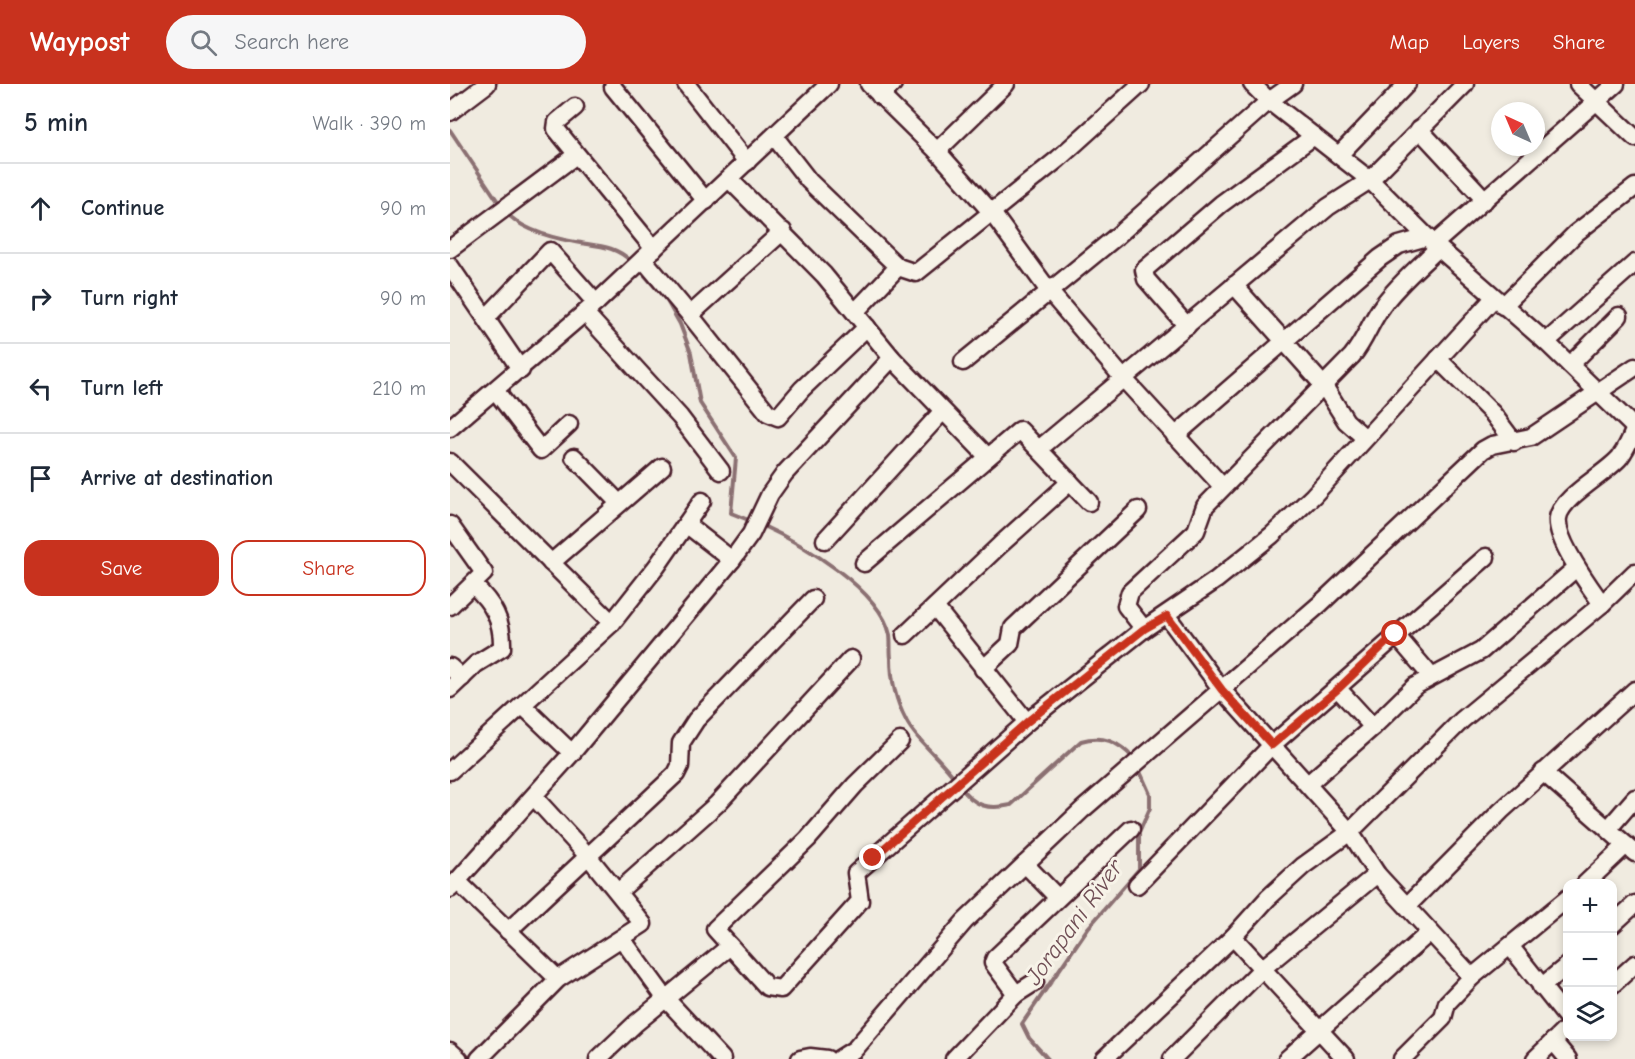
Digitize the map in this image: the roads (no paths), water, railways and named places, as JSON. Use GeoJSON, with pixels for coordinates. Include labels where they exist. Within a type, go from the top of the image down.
{"type":"FeatureCollection","features":[{"type":"Feature","properties":{"kind":"street"},"geometry":{"type":"LineString","coordinates":[[450,111],[488,84]]}},
{"type":"Feature","properties":{"kind":"street"},"geometry":{"type":"LineString","coordinates":[[686,84],[747,162]]}},
{"type":"Feature","properties":{"kind":"street"},"geometry":{"type":"LineString","coordinates":[[893,84],[874,90],[937,151],[992,213],[1049,291],[1175,436],[1222,486]]}},
{"type":"Feature","properties":{"kind":"street"},"geometry":{"type":"LineString","coordinates":[[937,151],[1006,84]]}},
{"type":"Feature","properties":{"kind":"street"},"geometry":{"type":"LineString","coordinates":[[774,136],[809,181],[898,267],[916,273],[992,213],[1141,84]]}},
{"type":"Feature","properties":{"kind":"street"},"geometry":{"type":"LineString","coordinates":[[1252,84],[1269,101],[1370,180],[1433,243],[1545,342],[1635,428],[1619,458],[1564,505],[1558,517],[1559,527],[1576,568],[1602,604]]}},
{"type":"Feature","properties":{"kind":"street"},"geometry":{"type":"LineString","coordinates":[[963,362],[1269,101],[1293,84]]}},
{"type":"Feature","properties":{"kind":"street"},"geometry":{"type":"LineString","coordinates":[[1339,155],[1407,84]]}},
{"type":"Feature","properties":{"kind":"street"},"geometry":{"type":"LineString","coordinates":[[1039,449],[1328,207],[1370,180],[1465,84]]}},
{"type":"Feature","properties":{"kind":"street"},"geometry":{"type":"LineString","coordinates":[[1578,84],[1595,103],[1633,133]]}},
{"type":"Feature","properties":{"kind":"street"},"geometry":{"type":"LineString","coordinates":[[1144,629],[1129,612],[1126,599],[1130,592],[1196,531],[1205,506],[1222,486],[1324,386],[1362,344],[1374,316],[1433,243],[1616,84]]}},
{"type":"Feature","properties":{"kind":"street"},"geometry":{"type":"LineString","coordinates":[[450,428],[627,275],[774,136],[822,86]]}},
{"type":"Feature","properties":{"kind":"street"},"geometry":{"type":"LineString","coordinates":[[613,87],[706,201]]}},
{"type":"Feature","properties":{"kind":"street"},"geometry":{"type":"LineString","coordinates":[[575,107],[555,126],[646,257],[768,413],[778,417],[802,389],[867,327]]}},
{"type":"Feature","properties":{"kind":"street"},"geometry":{"type":"LineString","coordinates":[[1419,129],[1485,200]]}},
{"type":"Feature","properties":{"kind":"street"},"geometry":{"type":"LineString","coordinates":[[1187,326],[1146,279],[1144,270],[1221,204],[1314,136]]}},
{"type":"Feature","properties":{"kind":"street"},"geometry":{"type":"LineString","coordinates":[[450,249],[576,155]]}},
{"type":"Feature","properties":{"kind":"street"},"geometry":{"type":"LineString","coordinates":[[729,179],[783,231],[855,312],[892,358],[988,457]]}},
{"type":"Feature","properties":{"kind":"street"},"geometry":{"type":"LineString","coordinates":[[900,741],[855,785],[808,839],[715,929],[767,987],[781,989],[860,901],[856,873],[1027,722],[1144,629],[1167,616],[1272,535],[1313,496],[1438,359],[1576,233],[1635,187]]}},
{"type":"Feature","properties":{"kind":"street"},"geometry":{"type":"LineString","coordinates":[[690,315],[783,231]]}},
{"type":"Feature","properties":{"kind":"street"},"geometry":{"type":"LineString","coordinates":[[1175,436],[1390,250],[1433,243]]}},
{"type":"Feature","properties":{"kind":"street"},"geometry":{"type":"LineString","coordinates":[[486,318],[550,251],[590,308],[680,417],[721,471]]}},
{"type":"Feature","properties":{"kind":"street"},"geometry":{"type":"LineString","coordinates":[[1545,342],[1635,263]]}},
{"type":"Feature","properties":{"kind":"street"},"geometry":{"type":"LineString","coordinates":[[450,266],[521,369]]}},
{"type":"Feature","properties":{"kind":"street"},"geometry":{"type":"LineString","coordinates":[[855,312],[898,267]]}},
{"type":"Feature","properties":{"kind":"street"},"geometry":{"type":"LineString","coordinates":[[1234,285],[1324,386],[1338,411],[1365,438]]}},
{"type":"Feature","properties":{"kind":"street"},"geometry":{"type":"LineString","coordinates":[[1570,365],[1619,316]]}},
{"type":"Feature","properties":{"kind":"street"},"geometry":{"type":"LineString","coordinates":[[558,979],[508,931],[453,885],[572,753],[732,560],[751,534],[760,514],[785,473],[892,358]]}},
{"type":"Feature","properties":{"kind":"street"},"geometry":{"type":"LineString","coordinates":[[1438,359],[1494,414],[1514,442]]}},
{"type":"Feature","properties":{"kind":"street"},"geometry":{"type":"LineString","coordinates":[[839,1059],[855,1048],[964,921],[1120,777],[1312,611],[1483,450],[1491,445],[1532,437],[1597,390],[1635,367]]}},
{"type":"Feature","properties":{"kind":"street"},"geometry":{"type":"LineString","coordinates":[[495,390],[541,450],[569,424]]}},
{"type":"Feature","properties":{"kind":"street"},"geometry":{"type":"LineString","coordinates":[[825,540],[942,412]]}},
{"type":"Feature","properties":{"kind":"street"},"geometry":{"type":"LineString","coordinates":[[864,563],[1020,429],[1089,502]]}},
{"type":"Feature","properties":{"kind":"street"},"geometry":{"type":"LineString","coordinates":[[574,457],[619,503]]}},
{"type":"Feature","properties":{"kind":"street"},"geometry":{"type":"LineString","coordinates":[[450,462],[612,623]]}},
{"type":"Feature","properties":{"kind":"street"},"geometry":{"type":"LineString","coordinates":[[550,563],[662,467]]}},
{"type":"Feature","properties":{"kind":"street"},"geometry":{"type":"LineString","coordinates":[[905,635],[1070,482]]}},
{"type":"Feature","properties":{"kind":"street"},"geometry":{"type":"LineString","coordinates":[[450,771],[612,623],[702,501]]}},
{"type":"Feature","properties":{"kind":"street"},"geometry":{"type":"LineString","coordinates":[[983,669],[1010,644],[1013,628],[1138,510]]}},
{"type":"Feature","properties":{"kind":"street"},"geometry":{"type":"LineString","coordinates":[[686,524],[732,560]]}},
{"type":"Feature","properties":{"kind":"street"},"geometry":{"type":"LineString","coordinates":[[450,525],[484,573],[450,606]]}},
{"type":"Feature","properties":{"kind":"street"},"geometry":{"type":"LineString","coordinates":[[1137,885],[1272,745],[1338,689],[1395,634],[1486,557]]}},
{"type":"Feature","properties":{"kind":"street"},"geometry":{"type":"LineString","coordinates":[[1308,784],[1373,727],[1415,686],[1481,651],[1576,568]]}},
{"type":"Feature","properties":{"kind":"street"},"geometry":{"type":"LineString","coordinates":[[1104,1059],[1233,937],[1268,898],[1303,866],[1350,832],[1462,720],[1602,604],[1635,572]]}},
{"type":"Feature","properties":{"kind":"street"},"geometry":{"type":"LineString","coordinates":[[454,678],[502,648],[498,616],[493,605],[473,585]]}},
{"type":"Feature","properties":{"kind":"street"},"geometry":{"type":"LineString","coordinates":[[508,931],[676,774],[680,766],[681,743],[691,727],[813,599]]}},
{"type":"Feature","properties":{"kind":"street"},"geometry":{"type":"LineString","coordinates":[[935,607],[1027,722]]}},
{"type":"Feature","properties":{"kind":"street"},"geometry":{"type":"LineString","coordinates":[[1167,616],[1222,690],[1350,832],[1377,874],[1472,977]]}},
{"type":"Feature","properties":{"kind":"street"},"geometry":{"type":"LineString","coordinates":[[1395,634],[1431,676]]}},
{"type":"Feature","properties":{"kind":"street"},"geometry":{"type":"LineString","coordinates":[[618,892],[717,804],[851,659]]}},
{"type":"Feature","properties":{"kind":"street"},"geometry":{"type":"LineString","coordinates":[[1338,689],[1373,727]]}},
{"type":"Feature","properties":{"kind":"street"},"geometry":{"type":"LineString","coordinates":[[1408,905],[1543,772],[1635,690]]}},
{"type":"Feature","properties":{"kind":"street"},"geometry":{"type":"LineString","coordinates":[[523,705],[572,753]]}},
{"type":"Feature","properties":{"kind":"street"},"geometry":{"type":"LineString","coordinates":[[1543,772],[1631,849],[1592,879]]}},
{"type":"Feature","properties":{"kind":"street"},"geometry":{"type":"LineString","coordinates":[[479,1059],[558,979],[643,924],[588,856],[534,797]]}},
{"type":"Feature","properties":{"kind":"street"},"geometry":{"type":"LineString","coordinates":[[1609,828],[1635,798]]}},
{"type":"Feature","properties":{"kind":"street"},"geometry":{"type":"LineString","coordinates":[[1016,994],[996,969],[993,963],[995,958],[1131,829]]}},
{"type":"Feature","properties":{"kind":"street"},"geometry":{"type":"LineString","coordinates":[[1025,864],[1057,897]]}},
{"type":"Feature","properties":{"kind":"street"},"geometry":{"type":"LineString","coordinates":[[1172,1059],[1263,968],[1377,874]]}},
{"type":"Feature","properties":{"kind":"street"},"geometry":{"type":"LineString","coordinates":[[1402,1059],[1443,1018],[1447,1003],[1472,977],[1563,902]]}},
{"type":"Feature","properties":{"kind":"street"},"geometry":{"type":"LineString","coordinates":[[1617,920],[1635,904]]}},
{"type":"Feature","properties":{"kind":"street"},"geometry":{"type":"LineString","coordinates":[[1287,1059],[1430,932]]}},
{"type":"Feature","properties":{"kind":"street"},"geometry":{"type":"LineString","coordinates":[[1233,937],[1346,1059]]}},
{"type":"Feature","properties":{"kind":"street"},"geometry":{"type":"LineString","coordinates":[[622,939],[711,1055]]}},
{"type":"Feature","properties":{"kind":"street"},"geometry":{"type":"LineString","coordinates":[[598,1059],[636,1023],[730,946]]}},
{"type":"Feature","properties":{"kind":"street"},"geometry":{"type":"LineString","coordinates":[[1510,946],[1563,1013]]}},
{"type":"Feature","properties":{"kind":"street"},"geometry":{"type":"LineString","coordinates":[[1617,980],[1635,964]]}},
{"type":"Feature","properties":{"kind":"street"},"geometry":{"type":"LineString","coordinates":[[1541,987],[1563,969]]}},
{"type":"Feature","properties":{"kind":"street"},"geometry":{"type":"LineString","coordinates":[[954,1059],[1016,994],[1035,982]]}},
{"type":"Feature","properties":{"kind":"street"},"geometry":{"type":"LineString","coordinates":[[1535,1059],[1563,1032]]}},
{"type":"Feature","properties":{"kind":"street"},"geometry":{"type":"LineString","coordinates":[[1554,1041],[1568,1059]]}},
{"type":"Feature","properties":{"kind":"street"},"geometry":{"type":"LineString","coordinates":[[450,1051],[459,1059]]}},
{"type":"Feature","properties":{"kind":"street"},"geometry":{"type":"LineString","coordinates":[[800,1059],[810,1057],[827,1059]]}},
{"type":"Feature","properties":{"kind":"waterway","name":"Jorapani River"},"geometry":{"type":"LineString","coordinates":[[450,130],[501,206]]}},
{"type":"Feature","properties":{"kind":"waterway","name":"Jorapani River"},"geometry":{"type":"LineString","coordinates":[[506,212],[520,224],[538,232],[612,249],[632,262]]}},
{"type":"Feature","properties":{"kind":"waterway","name":"Jorapani River"},"geometry":{"type":"LineString","coordinates":[[640,270],[667,301],[680,324],[691,353],[700,403],[736,458],[731,513],[751,521]]}},
{"type":"Feature","properties":{"kind":"waterway","name":"Jorapani River"},"geometry":{"type":"LineString","coordinates":[[761,525],[817,556],[837,570],[871,601],[883,618],[890,635],[893,682],[902,713],[916,735],[956,780]]}},
{"type":"Feature","properties":{"kind":"waterway","name":"Jorapani River"},"geometry":{"type":"LineString","coordinates":[[960,786],[976,803],[989,807],[1011,805],[1081,741],[1103,739],[1122,747],[1133,758]]}},
{"type":"Feature","properties":{"kind":"waterway","name":"Jorapani River"},"geometry":{"type":"LineString","coordinates":[[1048,1059],[1029,1038],[1022,1024],[1088,928],[1139,869],[1139,833],[1150,808],[1150,794],[1138,767]]}}]}
